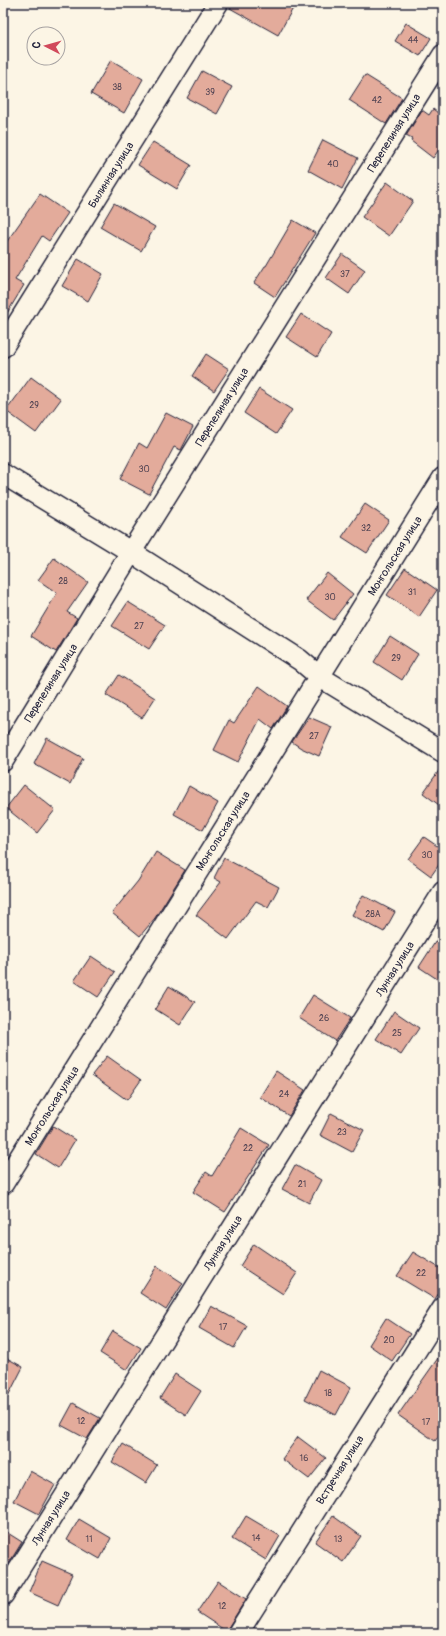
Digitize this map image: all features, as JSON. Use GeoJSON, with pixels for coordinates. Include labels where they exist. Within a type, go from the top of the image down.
{"type":"FeatureCollection","features":[{"type":"Feature","properties":{"kind":"street","name":"Былинная улица"},"geometry":{"type":"LineString","coordinates":[[3,347],[218,3]]}},
{"type":"Feature","properties":{"kind":"street","name":"Перепелиная улица"},"geometry":{"type":"LineString","coordinates":[[3,760],[131,552],[443,55]]}},
{"type":"Feature","properties":{"kind":"street"},"geometry":{"type":"LineString","coordinates":[[3,474],[131,552],[300,660],[320,677],[443,752]]}},
{"type":"Feature","properties":{"kind":"street","name":"Монгольская улица"},"geometry":{"type":"LineString","coordinates":[[3,1184],[443,478]]}},
{"type":"Feature","properties":{"kind":"street","name":"Лунная улица"},"geometry":{"type":"LineString","coordinates":[[3,1595],[443,892]]}},
{"type":"Feature","properties":{"kind":"street","name":"Встречная улица"},"geometry":{"type":"LineString","coordinates":[[238,1633],[443,1308]]}},
{"type":"Feature","properties":{"kind":"building"},"geometry":{"type":"Polygon","coordinates":[[[229,3],[296,3],[278,35],[228,7],[229,3]]]}},
{"type":"Feature","properties":{"kind":"building"},"geometry":{"type":"Polygon","coordinates":[[[406,23],[431,38],[420,56],[395,41],[406,23]]]}},
{"type":"Feature","properties":{"kind":"building"},"geometry":{"type":"Polygon","coordinates":[[[111,60],[143,79],[124,113],[91,94],[111,60]]]}},
{"type":"Feature","properties":{"kind":"building"},"geometry":{"type":"Polygon","coordinates":[[[202,71],[232,87],[217,114],[187,98],[202,71]]]}},
{"type":"Feature","properties":{"kind":"building"},"geometry":{"type":"Polygon","coordinates":[[[365,75],[402,98],[386,124],[349,100],[365,75]]]}},
{"type":"Feature","properties":{"kind":"building"},"geometry":{"type":"Polygon","coordinates":[[[433,109],[443,117],[443,144],[433,158],[411,141],[412,139],[406,136],[422,110],[429,115],[433,109]]]}},
{"type":"Feature","properties":{"kind":"building"},"geometry":{"type":"Polygon","coordinates":[[[323,140],[358,158],[342,189],[308,170],[323,140]]]}},
{"type":"Feature","properties":{"kind":"building"},"geometry":{"type":"Polygon","coordinates":[[[153,142],[191,165],[177,189],[138,165],[153,142]]]}},
{"type":"Feature","properties":{"kind":"building"},"geometry":{"type":"Polygon","coordinates":[[[387,182],[413,201],[389,236],[362,217],[387,182]]]}},
{"type":"Feature","properties":{"kind":"building"},"geometry":{"type":"Polygon","coordinates":[[[40,194],[68,213],[49,241],[42,236],[15,280],[24,285],[3,320],[3,247],[40,194]]]}},
{"type":"Feature","properties":{"kind":"building"},"geometry":{"type":"Polygon","coordinates":[[[114,203],[155,227],[141,251],[100,227],[114,203]]]}},
{"type":"Feature","properties":{"kind":"building"},"geometry":{"type":"Polygon","coordinates":[[[293,220],[315,233],[275,297],[254,283],[266,266],[293,220]]]}},
{"type":"Feature","properties":{"kind":"building"},"geometry":{"type":"Polygon","coordinates":[[[342,254],[365,270],[349,294],[326,278],[342,254]]]}},
{"type":"Feature","properties":{"kind":"building"},"geometry":{"type":"Polygon","coordinates":[[[78,259],[103,274],[88,301],[62,286],[78,259]]]}},
{"type":"Feature","properties":{"kind":"building"},"geometry":{"type":"Polygon","coordinates":[[[301,314],[331,334],[317,357],[286,337],[301,314]]]}},
{"type":"Feature","properties":{"kind":"building"},"geometry":{"type":"Polygon","coordinates":[[[206,354],[229,369],[214,391],[192,376],[206,354]]]}},
{"type":"Feature","properties":{"kind":"building"},"geometry":{"type":"Polygon","coordinates":[[[31,377],[61,399],[36,433],[6,411],[31,377]]]}},
{"type":"Feature","properties":{"kind":"building"},"geometry":{"type":"Polygon","coordinates":[[[259,389],[292,410],[276,434],[244,413],[259,389]]]}},
{"type":"Feature","properties":{"kind":"building"},"geometry":{"type":"Polygon","coordinates":[[[166,413],[193,427],[181,450],[174,447],[149,494],[120,479],[139,443],[147,448],[166,413]]]}},
{"type":"Feature","properties":{"kind":"building"},"geometry":{"type":"Polygon","coordinates":[[[365,504],[389,520],[367,553],[342,537],[365,504]]]}},
{"type":"Feature","properties":{"kind":"building"},"geometry":{"type":"Polygon","coordinates":[[[54,558],[88,582],[67,612],[77,618],[56,652],[31,636],[57,593],[38,580],[54,558]]]}},
{"type":"Feature","properties":{"kind":"building"},"geometry":{"type":"Polygon","coordinates":[[[405,568],[437,590],[419,617],[387,595],[405,568]]]}},
{"type":"Feature","properties":{"kind":"building"},"geometry":{"type":"Polygon","coordinates":[[[327,573],[353,594],[333,620],[306,600],[327,573]]]}},
{"type":"Feature","properties":{"kind":"building"},"geometry":{"type":"Polygon","coordinates":[[[128,602],[165,625],[149,649],[112,626],[128,602]]]}},
{"type":"Feature","properties":{"kind":"building"},"geometry":{"type":"Polygon","coordinates":[[[390,636],[418,654],[402,680],[374,662],[390,636]]]}},
{"type":"Feature","properties":{"kind":"building"},"geometry":{"type":"Polygon","coordinates":[[[119,675],[155,698],[142,718],[106,695],[119,675]]]}},
{"type":"Feature","properties":{"kind":"building"},"geometry":{"type":"Polygon","coordinates":[[[259,686],[287,706],[273,729],[260,719],[238,762],[214,750],[229,720],[234,723],[259,686]]]}},
{"type":"Feature","properties":{"kind":"building"},"geometry":{"type":"Polygon","coordinates":[[[309,717],[332,727],[319,756],[292,742],[309,717]]]}},
{"type":"Feature","properties":{"kind":"building"},"geometry":{"type":"Polygon","coordinates":[[[47,738],[83,758],[70,784],[34,764],[47,738]]]}},
{"type":"Feature","properties":{"kind":"building"},"geometry":{"type":"Polygon","coordinates":[[[443,765],[443,808],[423,793],[443,765]]]}},
{"type":"Feature","properties":{"kind":"building"},"geometry":{"type":"Polygon","coordinates":[[[24,785],[55,810],[37,833],[6,808],[24,785]]]}},
{"type":"Feature","properties":{"kind":"building"},"geometry":{"type":"Polygon","coordinates":[[[189,786],[218,803],[203,830],[174,814],[189,786]]]}},
{"type":"Feature","properties":{"kind":"building"},"geometry":{"type":"Polygon","coordinates":[[[424,837],[443,850],[443,859],[431,876],[408,859],[424,837]]]}},
{"type":"Feature","properties":{"kind":"building"},"geometry":{"type":"Polygon","coordinates":[[[156,852],[185,870],[155,918],[140,936],[112,913],[138,881],[156,852]]]}},
{"type":"Feature","properties":{"kind":"building"},"geometry":{"type":"Polygon","coordinates":[[[224,858],[279,887],[268,907],[256,901],[228,939],[196,915],[221,882],[214,878],[224,858]]]}},
{"type":"Feature","properties":{"kind":"building"},"geometry":{"type":"Polygon","coordinates":[[[363,895],[395,912],[384,932],[352,915],[363,895]]]}},
{"type":"Feature","properties":{"kind":"building"},"geometry":{"type":"Polygon","coordinates":[[[443,930],[443,983],[419,967],[443,930]]]}},
{"type":"Feature","properties":{"kind":"building"},"geometry":{"type":"Polygon","coordinates":[[[91,956],[115,972],[98,997],[74,981],[91,956]]]}},
{"type":"Feature","properties":{"kind":"building"},"geometry":{"type":"Polygon","coordinates":[[[169,986],[195,1002],[180,1025],[155,1009],[169,986]]]}},
{"type":"Feature","properties":{"kind":"building"},"geometry":{"type":"Polygon","coordinates":[[[313,995],[350,1018],[335,1041],[299,1018],[313,995]]]}},
{"type":"Feature","properties":{"kind":"building"},"geometry":{"type":"Polygon","coordinates":[[[394,1011],[419,1028],[401,1055],[376,1039],[394,1011]]]}},
{"type":"Feature","properties":{"kind":"building"},"geometry":{"type":"Polygon","coordinates":[[[107,1056],[141,1080],[127,1100],[92,1075],[107,1056]]]}},
{"type":"Feature","properties":{"kind":"building"},"geometry":{"type":"Polygon","coordinates":[[[276,1071],[305,1090],[289,1116],[260,1097],[276,1071]]]}},
{"type":"Feature","properties":{"kind":"building"},"geometry":{"type":"Polygon","coordinates":[[[331,1113],[364,1130],[352,1152],[320,1135],[331,1113]]]}},
{"type":"Feature","properties":{"kind":"building"},"geometry":{"type":"Polygon","coordinates":[[[53,1126],[75,1140],[58,1168],[36,1154],[53,1126]]]}},
{"type":"Feature","properties":{"kind":"building"},"geometry":{"type":"Polygon","coordinates":[[[241,1128],[269,1145],[225,1212],[193,1192],[206,1172],[212,1176],[241,1128]]]}},
{"type":"Feature","properties":{"kind":"building"},"geometry":{"type":"Polygon","coordinates":[[[295,1165],[321,1180],[309,1203],[282,1189],[295,1165]]]}},
{"type":"Feature","properties":{"kind":"building"},"geometry":{"type":"Polygon","coordinates":[[[254,1244],[297,1273],[283,1294],[240,1266],[254,1244]]]}},
{"type":"Feature","properties":{"kind":"building"},"geometry":{"type":"Polygon","coordinates":[[[413,1252],[443,1270],[443,1287],[435,1299],[397,1276],[413,1252]]]}},
{"type":"Feature","properties":{"kind":"building"},"geometry":{"type":"Polygon","coordinates":[[[157,1266],[183,1283],[166,1310],[140,1293],[157,1266]]]}},
{"type":"Feature","properties":{"kind":"building"},"geometry":{"type":"Polygon","coordinates":[[[211,1306],[247,1326],[234,1348],[199,1328],[211,1306]]]}},
{"type":"Feature","properties":{"kind":"building"},"geometry":{"type":"Polygon","coordinates":[[[386,1318],[410,1334],[392,1361],[369,1345],[386,1318]]]}},
{"type":"Feature","properties":{"kind":"building"},"geometry":{"type":"Polygon","coordinates":[[[113,1331],[141,1348],[127,1370],[100,1353],[113,1331]]]}},
{"type":"Feature","properties":{"kind":"building"},"geometry":{"type":"Polygon","coordinates":[[[443,1351],[443,1430],[435,1441],[398,1415],[443,1351]]]}},
{"type":"Feature","properties":{"kind":"building"},"geometry":{"type":"Polygon","coordinates":[[[3,1356],[23,1367],[3,1406],[3,1356]]]}},
{"type":"Feature","properties":{"kind":"building"},"geometry":{"type":"Polygon","coordinates":[[[319,1370],[351,1387],[336,1415],[305,1399],[319,1370]]]}},
{"type":"Feature","properties":{"kind":"building"},"geometry":{"type":"Polygon","coordinates":[[[175,1374],[201,1391],[186,1415],[160,1398],[175,1374]]]}},
{"type":"Feature","properties":{"kind":"building"},"geometry":{"type":"Polygon","coordinates":[[[73,1403],[100,1418],[87,1439],[61,1425],[73,1403]]]}},
{"type":"Feature","properties":{"kind":"building"},"geometry":{"type":"Polygon","coordinates":[[[298,1437],[326,1458],[309,1479],[282,1459],[298,1437]]]}},
{"type":"Feature","properties":{"kind":"building"},"geometry":{"type":"Polygon","coordinates":[[[123,1444],[157,1465],[146,1483],[112,1462],[123,1444]]]}},
{"type":"Feature","properties":{"kind":"building"},"geometry":{"type":"Polygon","coordinates":[[[30,1471],[55,1485],[39,1514],[14,1501],[30,1471]]]}},
{"type":"Feature","properties":{"kind":"building"},"geometry":{"type":"Polygon","coordinates":[[[246,1516],[280,1536],[266,1560],[232,1539],[246,1516]]]}},
{"type":"Feature","properties":{"kind":"building"},"geometry":{"type":"Polygon","coordinates":[[[333,1516],[361,1536],[343,1562],[315,1542],[333,1516]]]}},
{"type":"Feature","properties":{"kind":"building"},"geometry":{"type":"Polygon","coordinates":[[[79,1519],[111,1538],[100,1559],[67,1540],[79,1519]]]}},
{"type":"Feature","properties":{"kind":"building"},"geometry":{"type":"Polygon","coordinates":[[[3,1530],[22,1542],[3,1573],[3,1530]]]}},
{"type":"Feature","properties":{"kind":"building"},"geometry":{"type":"Polygon","coordinates":[[[42,1561],[72,1574],[58,1605],[29,1592],[42,1561]]]}},
{"type":"Feature","properties":{"kind":"building"},"geometry":{"type":"Polygon","coordinates":[[[218,1581],[246,1599],[226,1631],[197,1612],[218,1581]]]}}]}
